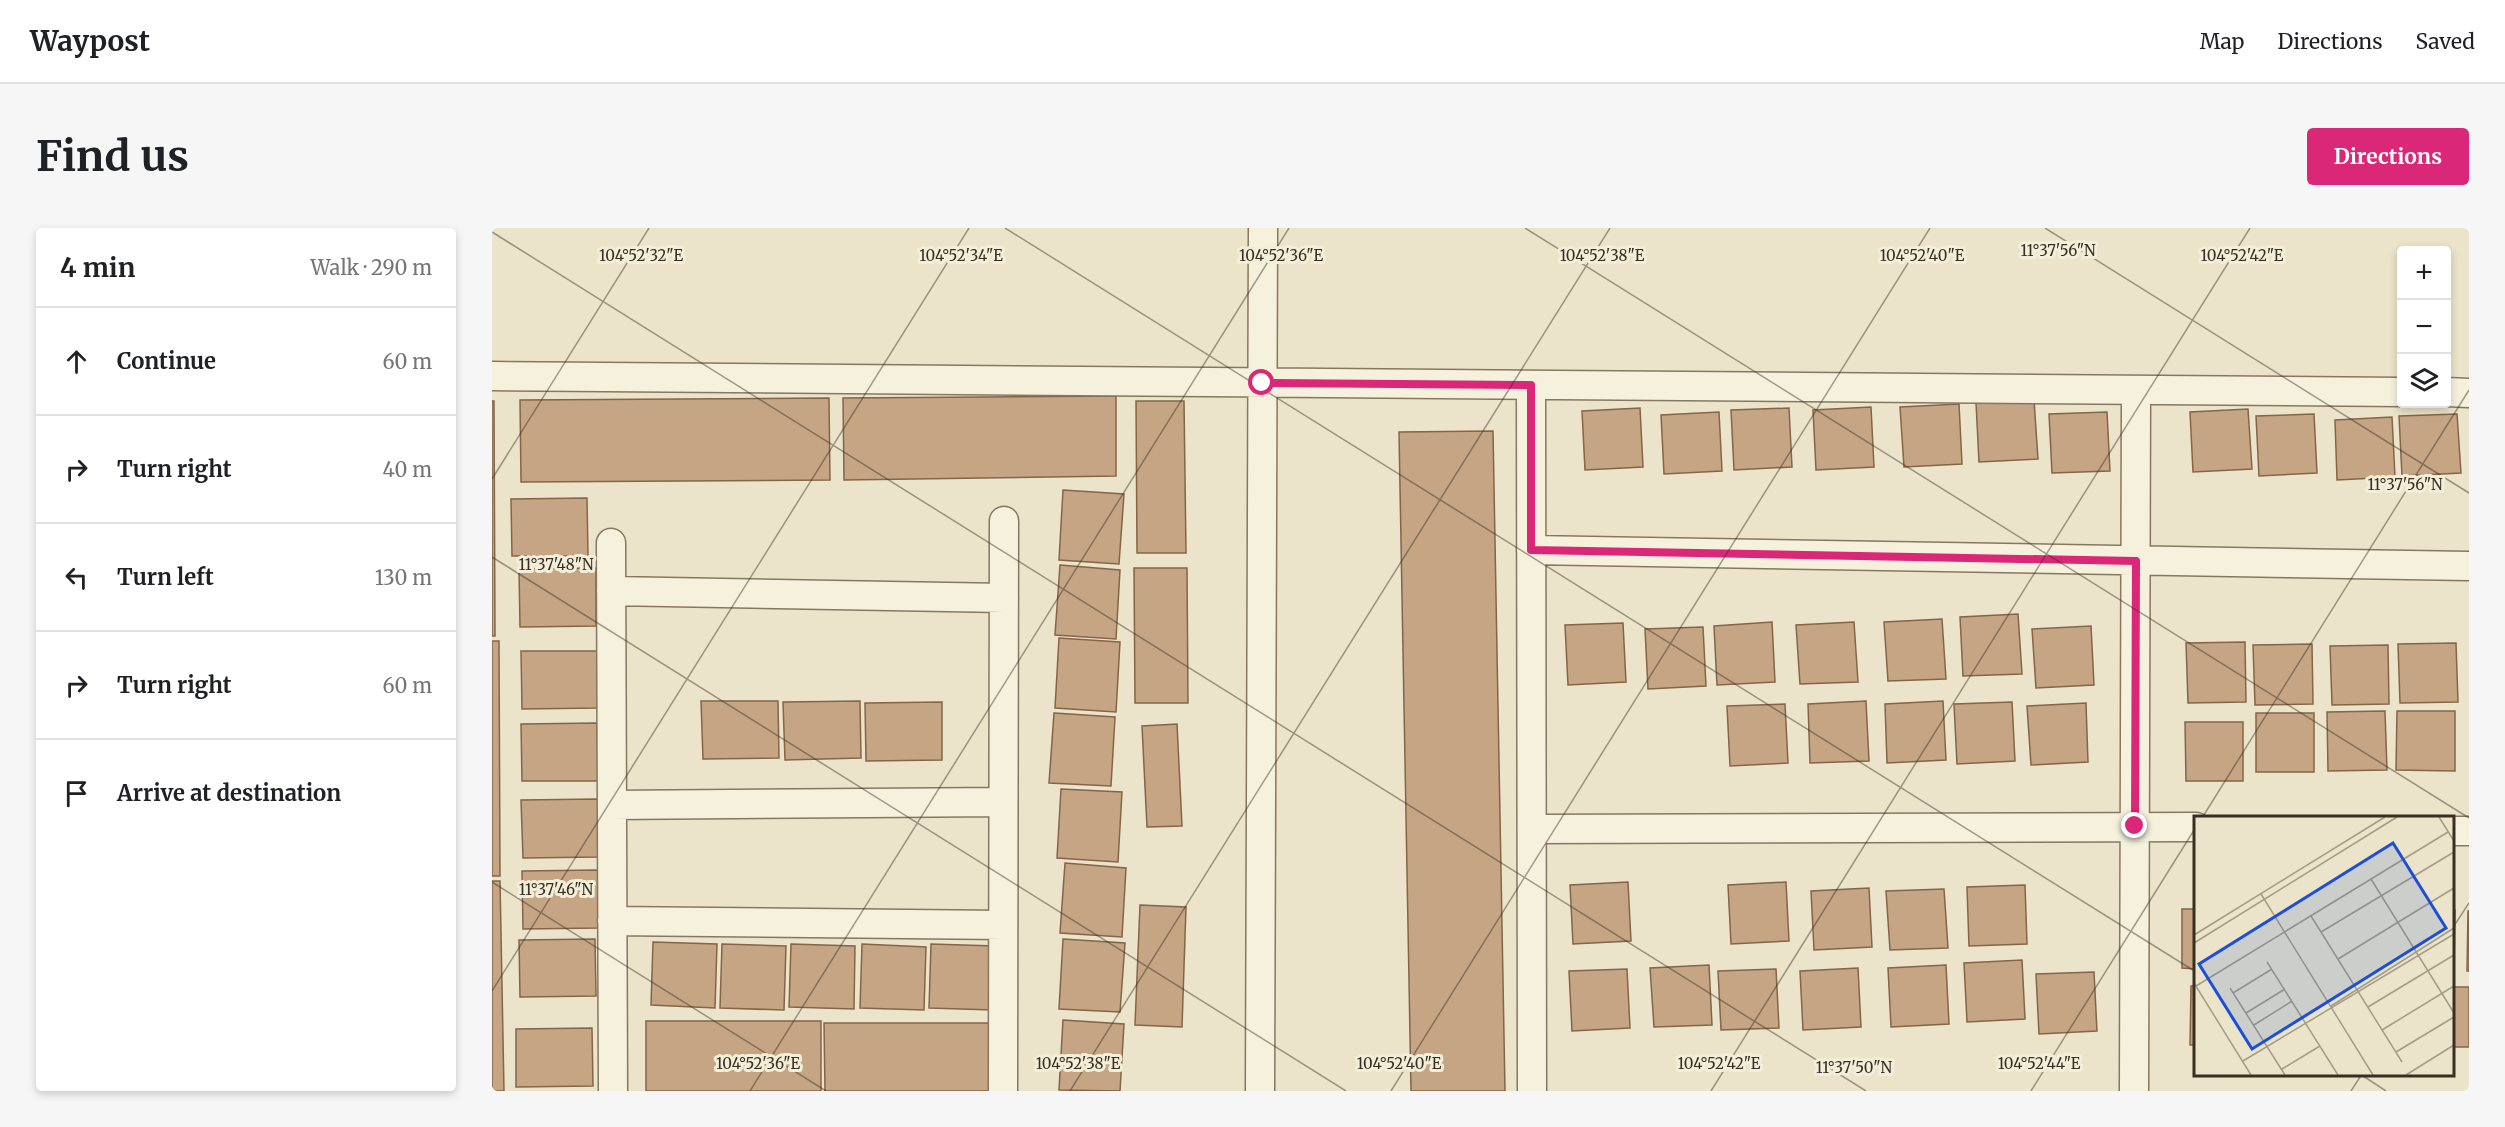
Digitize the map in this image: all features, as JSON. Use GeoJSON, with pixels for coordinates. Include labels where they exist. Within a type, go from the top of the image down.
{"type":"FeatureCollection","features":[{"type":"Feature","properties":{"kind":"street"},"geometry":{"type":"LineString","coordinates":[[1260,1091],[1263,228]]}},
{"type":"Feature","properties":{"kind":"street"},"geometry":{"type":"LineString","coordinates":[[492,376],[2397,392]]}},
{"type":"Feature","properties":{"kind":"street"},"geometry":{"type":"LineString","coordinates":[[1531,385],[1532,1091]]}},
{"type":"Feature","properties":{"kind":"street"},"geometry":{"type":"LineString","coordinates":[[2134,1091],[2136,391]]}},
{"type":"Feature","properties":{"kind":"street"},"geometry":{"type":"LineString","coordinates":[[2451,392],[2469,393]]}},
{"type":"Feature","properties":{"kind":"street"},"geometry":{"type":"LineString","coordinates":[[1003,1091],[1004,521]]}},
{"type":"Feature","properties":{"kind":"street"},"geometry":{"type":"LineString","coordinates":[[611,543],[613,1091]]}},
{"type":"Feature","properties":{"kind":"street"},"geometry":{"type":"LineString","coordinates":[[1531,550],[2469,566]]}},
{"type":"Feature","properties":{"kind":"street"},"geometry":{"type":"LineString","coordinates":[[611,591],[1004,598]]}},
{"type":"Feature","properties":{"kind":"street"},"geometry":{"type":"LineString","coordinates":[[612,805],[1003,802]]}},
{"type":"Feature","properties":{"kind":"street"},"geometry":{"type":"LineString","coordinates":[[1532,829],[2194,827]]}},
{"type":"Feature","properties":{"kind":"street"},"geometry":{"type":"LineString","coordinates":[[612,921],[1003,926]]}},
{"type":"Feature","properties":{"kind":"building"},"geometry":{"type":"Polygon","coordinates":[[[1116,396],[1116,476],[844,480],[843,398],[1116,396]]]}},
{"type":"Feature","properties":{"kind":"building"},"geometry":{"type":"Polygon","coordinates":[[[829,398],[830,480],[521,482],[520,400],[829,398]]]}},
{"type":"Feature","properties":{"kind":"building"},"geometry":{"type":"Polygon","coordinates":[[[2034,400],[2038,459],[1979,462],[1976,403],[2034,400]]]}},
{"type":"Feature","properties":{"kind":"building"},"geometry":{"type":"Polygon","coordinates":[[[492,401],[494,401],[495,636],[492,636],[492,401]]]}},
{"type":"Feature","properties":{"kind":"building"},"geometry":{"type":"Polygon","coordinates":[[[1136,401],[1184,401],[1186,553],[1137,553],[1136,401]]]}},
{"type":"Feature","properties":{"kind":"building"},"geometry":{"type":"Polygon","coordinates":[[[1959,404],[1962,464],[1904,467],[1900,407],[1959,404]]]}},
{"type":"Feature","properties":{"kind":"building"},"geometry":{"type":"Polygon","coordinates":[[[1871,407],[1874,467],[1816,470],[1813,410],[1871,407]]]}},
{"type":"Feature","properties":{"kind":"building"},"geometry":{"type":"Polygon","coordinates":[[[1640,408],[1643,467],[1585,470],[1582,411],[1640,408]]]}},
{"type":"Feature","properties":{"kind":"building"},"geometry":{"type":"Polygon","coordinates":[[[1789,408],[1792,467],[1734,470],[1731,410],[1789,408]]]}},
{"type":"Feature","properties":{"kind":"building"},"geometry":{"type":"Polygon","coordinates":[[[2248,409],[2252,469],[2193,472],[2190,412],[2248,409]]]}},
{"type":"Feature","properties":{"kind":"building"},"geometry":{"type":"Polygon","coordinates":[[[1719,412],[1722,471],[1664,474],[1661,415],[1719,412]]]}},
{"type":"Feature","properties":{"kind":"building"},"geometry":{"type":"Polygon","coordinates":[[[2107,412],[2110,471],[2052,473],[2049,414],[2107,412]]]}},
{"type":"Feature","properties":{"kind":"building"},"geometry":{"type":"Polygon","coordinates":[[[2314,414],[2317,473],[2259,476],[2256,416],[2314,414]]]}},
{"type":"Feature","properties":{"kind":"building"},"geometry":{"type":"Polygon","coordinates":[[[2457,414],[2461,473],[2402,476],[2399,416],[2457,414]]]}},
{"type":"Feature","properties":{"kind":"building"},"geometry":{"type":"Polygon","coordinates":[[[2392,417],[2395,477],[2337,480],[2335,420],[2392,417]]]}},
{"type":"Feature","properties":{"kind":"building"},"geometry":{"type":"Polygon","coordinates":[[[1493,431],[1505,1091],[1411,1091],[1399,432],[1493,431]]]}},
{"type":"Feature","properties":{"kind":"building"},"geometry":{"type":"Polygon","coordinates":[[[1063,490],[1124,494],[1119,564],[1059,560],[1063,490]]]}},
{"type":"Feature","properties":{"kind":"building"},"geometry":{"type":"Polygon","coordinates":[[[587,498],[588,556],[512,556],[511,499],[587,498]]]}},
{"type":"Feature","properties":{"kind":"building"},"geometry":{"type":"Polygon","coordinates":[[[1060,565],[1120,570],[1116,639],[1055,635],[1060,565]]]}},
{"type":"Feature","properties":{"kind":"building"},"geometry":{"type":"Polygon","coordinates":[[[596,568],[596,626],[520,627],[519,569],[596,568]]]}},
{"type":"Feature","properties":{"kind":"building"},"geometry":{"type":"Polygon","coordinates":[[[1134,568],[1187,568],[1188,703],[1135,703],[1134,568]]]}},
{"type":"Feature","properties":{"kind":"building"},"geometry":{"type":"Polygon","coordinates":[[[2018,614],[2022,674],[1963,676],[1960,617],[2018,614]]]}},
{"type":"Feature","properties":{"kind":"building"},"geometry":{"type":"Polygon","coordinates":[[[1942,619],[1946,679],[1888,681],[1884,622],[1942,619]]]}},
{"type":"Feature","properties":{"kind":"building"},"geometry":{"type":"Polygon","coordinates":[[[1772,622],[1775,682],[1717,685],[1714,626],[1772,622]]]}},
{"type":"Feature","properties":{"kind":"building"},"geometry":{"type":"Polygon","coordinates":[[[1854,622],[1858,682],[1800,684],[1796,625],[1854,622]]]}},
{"type":"Feature","properties":{"kind":"building"},"geometry":{"type":"Polygon","coordinates":[[[1623,623],[1626,682],[1568,685],[1565,625],[1623,623]]]}},
{"type":"Feature","properties":{"kind":"building"},"geometry":{"type":"Polygon","coordinates":[[[2091,626],[2094,685],[2036,688],[2032,629],[2091,626]]]}},
{"type":"Feature","properties":{"kind":"building"},"geometry":{"type":"Polygon","coordinates":[[[1703,627],[1706,686],[1648,689],[1645,629],[1703,627]]]}},
{"type":"Feature","properties":{"kind":"building"},"geometry":{"type":"Polygon","coordinates":[[[1059,638],[1120,642],[1116,712],[1055,708],[1059,638]]]}},
{"type":"Feature","properties":{"kind":"building"},"geometry":{"type":"Polygon","coordinates":[[[492,641],[499,641],[500,876],[492,876],[492,641]]]}},
{"type":"Feature","properties":{"kind":"building"},"geometry":{"type":"Polygon","coordinates":[[[2245,642],[2246,702],[2188,703],[2186,643],[2245,642]]]}},
{"type":"Feature","properties":{"kind":"building"},"geometry":{"type":"Polygon","coordinates":[[[2456,643],[2458,702],[2400,703],[2398,644],[2456,643]]]}},
{"type":"Feature","properties":{"kind":"building"},"geometry":{"type":"Polygon","coordinates":[[[2312,644],[2313,704],[2255,705],[2253,645],[2312,644]]]}},
{"type":"Feature","properties":{"kind":"building"},"geometry":{"type":"Polygon","coordinates":[[[2388,645],[2389,704],[2332,705],[2330,646],[2388,645]]]}},
{"type":"Feature","properties":{"kind":"building"},"geometry":{"type":"Polygon","coordinates":[[[521,651],[598,651],[598,708],[522,709],[521,651]]]}},
{"type":"Feature","properties":{"kind":"building"},"geometry":{"type":"Polygon","coordinates":[[[701,701],[778,701],[779,758],[703,759],[701,701]]]}},
{"type":"Feature","properties":{"kind":"building"},"geometry":{"type":"Polygon","coordinates":[[[860,701],[861,758],[785,760],[783,702],[860,701]]]}},
{"type":"Feature","properties":{"kind":"building"},"geometry":{"type":"Polygon","coordinates":[[[1866,701],[1869,761],[1810,763],[1808,704],[1866,701]]]}},
{"type":"Feature","properties":{"kind":"building"},"geometry":{"type":"Polygon","coordinates":[[[1943,701],[1946,760],[1887,763],[1885,704],[1943,701]]]}},
{"type":"Feature","properties":{"kind":"building"},"geometry":{"type":"Polygon","coordinates":[[[942,702],[942,760],[866,761],[865,703],[942,702]]]}},
{"type":"Feature","properties":{"kind":"building"},"geometry":{"type":"Polygon","coordinates":[[[2012,702],[2015,761],[1957,764],[1954,704],[2012,702]]]}},
{"type":"Feature","properties":{"kind":"building"},"geometry":{"type":"Polygon","coordinates":[[[2086,703],[2088,762],[2031,765],[2027,706],[2086,703]]]}},
{"type":"Feature","properties":{"kind":"building"},"geometry":{"type":"Polygon","coordinates":[[[1785,704],[1788,763],[1730,766],[1727,706],[1785,704]]]}},
{"type":"Feature","properties":{"kind":"building"},"geometry":{"type":"Polygon","coordinates":[[[2385,711],[2387,770],[2328,771],[2327,712],[2385,711]]]}},
{"type":"Feature","properties":{"kind":"building"},"geometry":{"type":"Polygon","coordinates":[[[2397,711],[2455,711],[2455,771],[2396,770],[2397,711]]]}},
{"type":"Feature","properties":{"kind":"building"},"geometry":{"type":"Polygon","coordinates":[[[1054,713],[1115,717],[1111,786],[1049,783],[1054,713]]]}},
{"type":"Feature","properties":{"kind":"building"},"geometry":{"type":"Polygon","coordinates":[[[2256,713],[2314,713],[2314,772],[2256,772],[2256,713]]]}},
{"type":"Feature","properties":{"kind":"building"},"geometry":{"type":"Polygon","coordinates":[[[2185,722],[2243,722],[2243,781],[2186,781],[2185,722]]]}},
{"type":"Feature","properties":{"kind":"building"},"geometry":{"type":"Polygon","coordinates":[[[597,723],[598,781],[522,781],[521,724],[597,723]]]}},
{"type":"Feature","properties":{"kind":"building"},"geometry":{"type":"Polygon","coordinates":[[[1177,724],[1182,826],[1147,827],[1142,726],[1177,724]]]}},
{"type":"Feature","properties":{"kind":"building"},"geometry":{"type":"Polygon","coordinates":[[[1061,789],[1122,792],[1118,862],[1057,858],[1061,789]]]}},
{"type":"Feature","properties":{"kind":"building"},"geometry":{"type":"Polygon","coordinates":[[[598,799],[599,857],[523,858],[521,800],[598,799]]]}},
{"type":"Feature","properties":{"kind":"building"},"geometry":{"type":"Polygon","coordinates":[[[1065,863],[1126,868],[1122,937],[1060,933],[1065,863]]]}},
{"type":"Feature","properties":{"kind":"building"},"geometry":{"type":"Polygon","coordinates":[[[598,870],[599,928],[523,929],[522,871],[598,870]]]}},
{"type":"Feature","properties":{"kind":"building"},"geometry":{"type":"Polygon","coordinates":[[[492,881],[500,881],[504,1091],[492,1091],[492,881]]]}},
{"type":"Feature","properties":{"kind":"building"},"geometry":{"type":"Polygon","coordinates":[[[1628,882],[1631,941],[1573,944],[1570,885],[1628,882]]]}},
{"type":"Feature","properties":{"kind":"building"},"geometry":{"type":"Polygon","coordinates":[[[1786,882],[1789,941],[1731,944],[1728,885],[1786,882]]]}},
{"type":"Feature","properties":{"kind":"building"},"geometry":{"type":"Polygon","coordinates":[[[2025,885],[2027,944],[1969,946],[1967,887],[2025,885]]]}},
{"type":"Feature","properties":{"kind":"building"},"geometry":{"type":"Polygon","coordinates":[[[1869,888],[1872,947],[1814,950],[1811,891],[1869,888]]]}},
{"type":"Feature","properties":{"kind":"building"},"geometry":{"type":"Polygon","coordinates":[[[1944,889],[1948,948],[1890,950],[1886,891],[1944,889]]]}},
{"type":"Feature","properties":{"kind":"building"},"geometry":{"type":"Polygon","coordinates":[[[1140,905],[1186,907],[1182,1027],[1135,1025],[1140,905]]]}},
{"type":"Feature","properties":{"kind":"building"},"geometry":{"type":"Polygon","coordinates":[[[2182,909],[2194,909],[2194,969],[2182,968],[2182,909]]]}},
{"type":"Feature","properties":{"kind":"building"},"geometry":{"type":"Polygon","coordinates":[[[2454,910],[2455,910],[2454,969],[2454,910]]]}},
{"type":"Feature","properties":{"kind":"building"},"geometry":{"type":"Polygon","coordinates":[[[2468,911],[2469,971],[2467,971],[2468,911]]]}},
{"type":"Feature","properties":{"kind":"building"},"geometry":{"type":"Polygon","coordinates":[[[595,939],[596,996],[520,997],[519,940],[595,939]]]}},
{"type":"Feature","properties":{"kind":"building"},"geometry":{"type":"Polygon","coordinates":[[[1063,939],[1125,943],[1120,1012],[1059,1009],[1063,939]]]}},
{"type":"Feature","properties":{"kind":"building"},"geometry":{"type":"Polygon","coordinates":[[[653,942],[717,944],[715,1008],[651,1005],[653,942]]]}},
{"type":"Feature","properties":{"kind":"building"},"geometry":{"type":"Polygon","coordinates":[[[722,944],[786,946],[784,1010],[720,1008],[722,944]]]}},
{"type":"Feature","properties":{"kind":"building"},"geometry":{"type":"Polygon","coordinates":[[[791,944],[855,946],[854,1009],[789,1007],[791,944]]]}},
{"type":"Feature","properties":{"kind":"building"},"geometry":{"type":"Polygon","coordinates":[[[862,944],[926,947],[924,1010],[860,1008],[862,944]]]}},
{"type":"Feature","properties":{"kind":"building"},"geometry":{"type":"Polygon","coordinates":[[[931,944],[995,946],[993,1010],[929,1008],[931,944]]]}},
{"type":"Feature","properties":{"kind":"building"},"geometry":{"type":"Polygon","coordinates":[[[2022,960],[2025,1019],[1967,1022],[1964,963],[2022,960]]]}},
{"type":"Feature","properties":{"kind":"building"},"geometry":{"type":"Polygon","coordinates":[[[1709,965],[1712,1025],[1654,1027],[1650,968],[1709,965]]]}},
{"type":"Feature","properties":{"kind":"building"},"geometry":{"type":"Polygon","coordinates":[[[1946,965],[1949,1024],[1891,1027],[1888,968],[1946,965]]]}},
{"type":"Feature","properties":{"kind":"building"},"geometry":{"type":"Polygon","coordinates":[[[1858,968],[1861,1027],[1803,1030],[1800,971],[1858,968]]]}},
{"type":"Feature","properties":{"kind":"building"},"geometry":{"type":"Polygon","coordinates":[[[1627,969],[1630,1028],[1572,1031],[1569,971],[1627,969]]]}},
{"type":"Feature","properties":{"kind":"building"},"geometry":{"type":"Polygon","coordinates":[[[1776,969],[1779,1028],[1721,1030],[1718,971],[1776,969]]]}},
{"type":"Feature","properties":{"kind":"building"},"geometry":{"type":"Polygon","coordinates":[[[2094,972],[2097,1031],[2039,1034],[2036,974],[2094,972]]]}},
{"type":"Feature","properties":{"kind":"building"},"geometry":{"type":"Polygon","coordinates":[[[2191,986],[2194,986],[2194,1045],[2190,1045],[2191,986]]]}},
{"type":"Feature","properties":{"kind":"building"},"geometry":{"type":"Polygon","coordinates":[[[2454,987],[2469,987],[2469,1047],[2454,1047],[2454,987]]]}},
{"type":"Feature","properties":{"kind":"building"},"geometry":{"type":"Polygon","coordinates":[[[1063,1020],[1124,1024],[1120,1091],[1059,1090],[1063,1020]]]}},
{"type":"Feature","properties":{"kind":"building"},"geometry":{"type":"Polygon","coordinates":[[[646,1021],[821,1021],[821,1091],[646,1091],[646,1021]]]}},
{"type":"Feature","properties":{"kind":"building"},"geometry":{"type":"Polygon","coordinates":[[[824,1023],[1000,1023],[1000,1091],[825,1091],[824,1023]]]}},
{"type":"Feature","properties":{"kind":"building"},"geometry":{"type":"Polygon","coordinates":[[[592,1028],[593,1086],[516,1087],[516,1029],[592,1028]]]}},
{"type":"Feature","properties":{"kind":"route"},"geometry":{"type":"LineString","coordinates":[[1262,383],[1531,385],[1531,550],[2136,561],[2135,826]]}}]}
